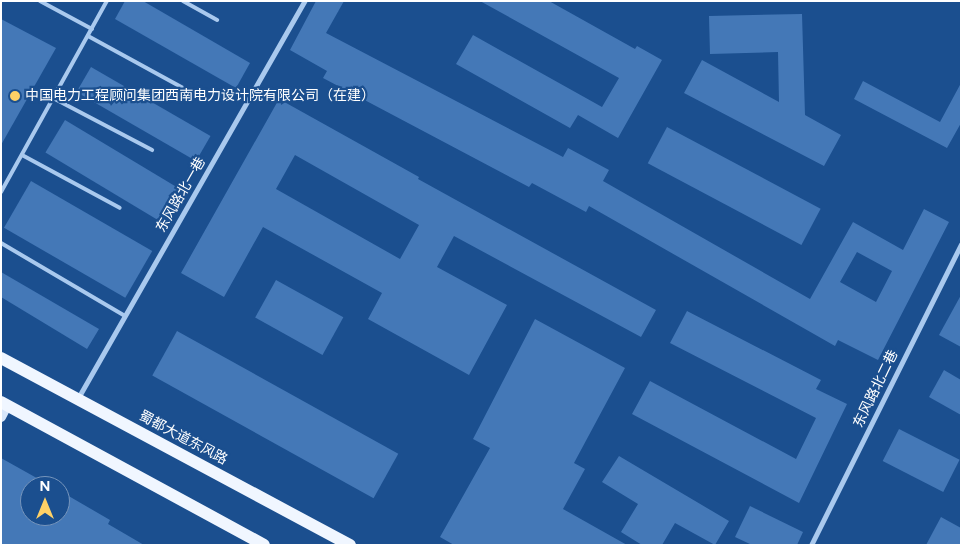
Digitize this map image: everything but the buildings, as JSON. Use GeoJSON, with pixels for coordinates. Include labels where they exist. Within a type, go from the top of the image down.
{"type":"FeatureCollection","features":[{"type":"Feature","properties":{"kind":"main road","name":"蜀都大道东风路"},"geometry":{"type":"LineString","coordinates":[[1,358],[76,400],[350,545]]}},
{"type":"Feature","properties":{"kind":"main road"},"geometry":{"type":"LineString","coordinates":[[4,403],[264,545]]}},
{"type":"Feature","properties":{"kind":"street","name":"东风路北一巷"},"geometry":{"type":"LineString","coordinates":[[76,400],[304,1]]}},
{"type":"Feature","properties":{"kind":"street","name":"东风路北二巷"},"geometry":{"type":"LineString","coordinates":[[811,545],[961,244]]}},
{"type":"Feature","properties":{"kind":"street"},"geometry":{"type":"LineString","coordinates":[[1,417],[4,403]]}},
{"type":"Feature","properties":{"kind":"lane"},"geometry":{"type":"LineString","coordinates":[[40,1],[92,29]]}},
{"type":"Feature","properties":{"kind":"lane"},"geometry":{"type":"LineString","coordinates":[[1,192],[108,1]]}},
{"type":"Feature","properties":{"kind":"lane"},"geometry":{"type":"LineString","coordinates":[[183,1],[216,20]]}},
{"type":"Feature","properties":{"kind":"lane"},"geometry":{"type":"LineString","coordinates":[[88,36],[185,89]]}},
{"type":"Feature","properties":{"kind":"lane"},"geometry":{"type":"LineString","coordinates":[[54,98],[152,150]]}},
{"type":"Feature","properties":{"kind":"lane"},"geometry":{"type":"LineString","coordinates":[[22,155],[120,208]]}},
{"type":"Feature","properties":{"kind":"lane"},"geometry":{"type":"LineString","coordinates":[[1,243],[125,316]]}},
{"type":"Feature","properties":{"kind":"place","name":"中国电力工程顾问集团西南电力设计院有限公司（在建）"},"geometry":{"type":"Point","coordinates":[15,96]}}]}
